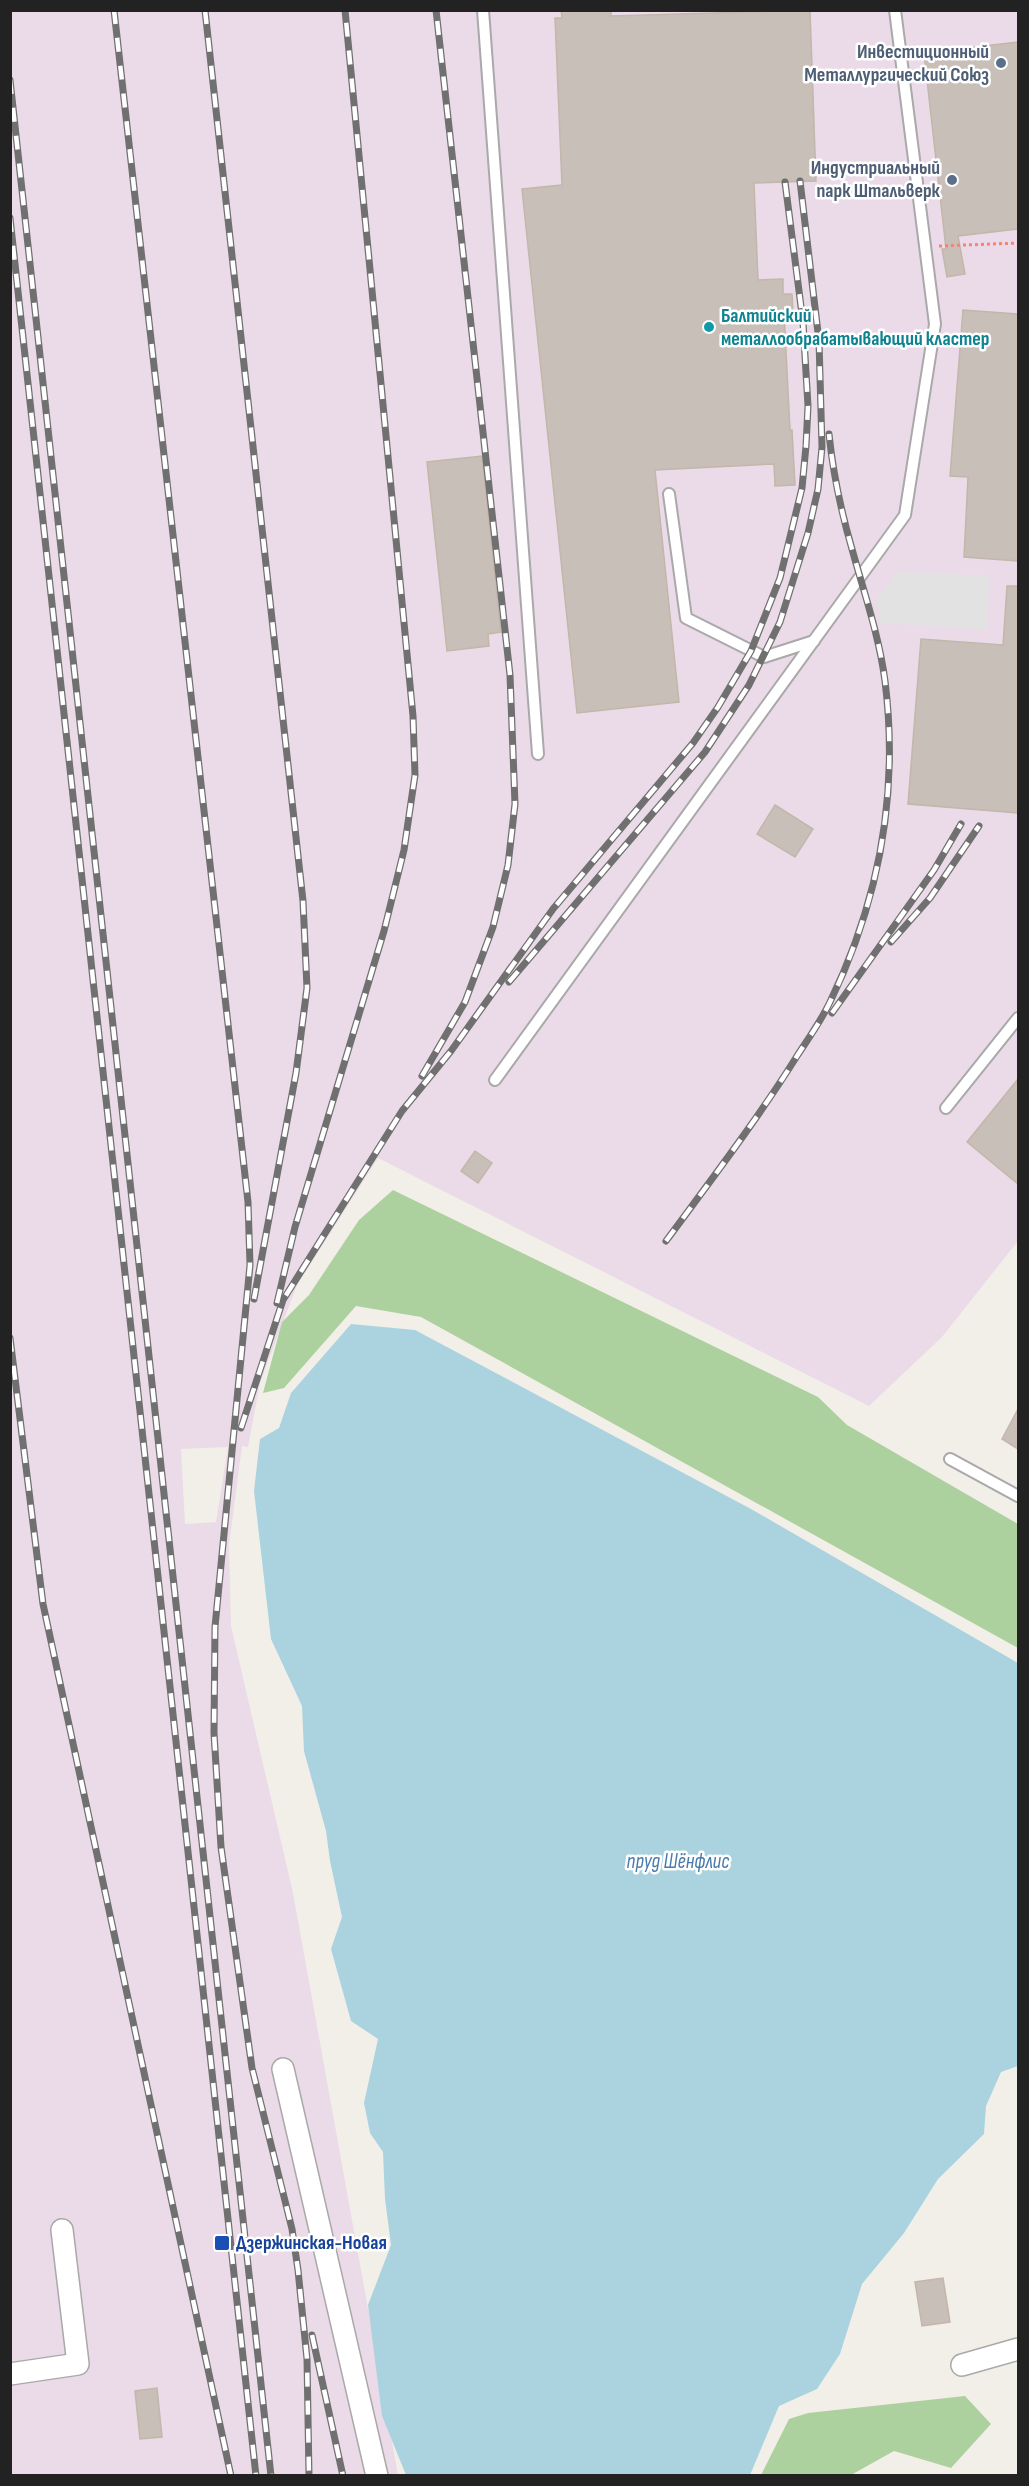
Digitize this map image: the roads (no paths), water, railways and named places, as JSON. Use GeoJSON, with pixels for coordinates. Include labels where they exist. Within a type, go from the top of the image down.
{"type":"FeatureCollection","features":[{"type":"Feature","properties":{"kind":"street"},"geometry":{"type":"LineString","coordinates":[[283,2069],[377,2475]]}},
{"type":"Feature","properties":{"kind":"street"},"geometry":{"type":"LineString","coordinates":[[10,2374],[78,2364],[62,2230]]}},
{"type":"Feature","properties":{"kind":"street"},"geometry":{"type":"LineString","coordinates":[[962,2365],[1018,2349]]}},
{"type":"Feature","properties":{"kind":"lane"},"geometry":{"type":"LineString","coordinates":[[483,10],[538,754]]}},
{"type":"Feature","properties":{"kind":"lane"},"geometry":{"type":"LineString","coordinates":[[495,1080],[905,516],[935,324],[895,10]]}},
{"type":"Feature","properties":{"kind":"lane"},"geometry":{"type":"LineString","coordinates":[[669,494],[686,618],[764,657],[814,641]]}},
{"type":"Feature","properties":{"kind":"lane"},"geometry":{"type":"LineString","coordinates":[[946,1108],[1018,1018]]}},
{"type":"Feature","properties":{"kind":"lane"},"geometry":{"type":"LineString","coordinates":[[950,1459],[1018,1496]]}},
{"type":"Feature","properties":{"kind":"water","name":"пруд Шёнфлис"},"geometry":{"type":"Polygon","coordinates":[[[351,1324],[415,1330],[751,1509],[1018,1663],[1018,2066],[1001,2072],[986,2106],[984,2134],[938,2179],[904,2233],[862,2284],[840,2354],[817,2389],[779,2406],[750,2475],[406,2475],[382,2416],[368,2305],[391,2245],[385,2199],[383,2152],[370,2133],[364,2103],[378,2039],[351,2021],[331,1949],[342,1917],[326,1831],[304,1751],[302,1706],[271,1639],[254,1491],[260,1439],[279,1428],[291,1393],[351,1324]]]}},
{"type":"Feature","properties":{"kind":"railway"},"geometry":{"type":"LineString","coordinates":[[114,10],[248,1202],[250,1265],[215,1627],[214,1733],[221,1847],[252,2068],[292,2229],[298,2270],[307,2359],[309,2476]]}},
{"type":"Feature","properties":{"kind":"railway"},"geometry":{"type":"LineString","coordinates":[[205,10],[303,901],[307,988],[296,1073],[254,1299]]}},
{"type":"Feature","properties":{"kind":"railway"},"geometry":{"type":"LineString","coordinates":[[277,1303],[295,1227],[384,931],[404,850],[415,775],[413,716],[345,10]]}},
{"type":"Feature","properties":{"kind":"railway"},"geometry":{"type":"LineString","coordinates":[[422,1076],[465,1002],[493,927],[508,865],[515,804],[510,675],[436,10]]}},
{"type":"Feature","properties":{"kind":"railway"},"geometry":{"type":"LineString","coordinates":[[10,80],[271,2476]]}},
{"type":"Feature","properties":{"kind":"railway"},"geometry":{"type":"LineString","coordinates":[[509,982],[705,752],[749,685],[780,622],[808,533],[818,489],[822,447],[819,341],[800,181]]}},
{"type":"Feature","properties":{"kind":"railway"},"geometry":{"type":"LineString","coordinates":[[241,1428],[283,1300],[402,1111],[451,1051],[553,909],[693,743],[718,707],[751,651],[780,578],[802,488],[806,446],[808,406],[803,322],[785,182]]}},
{"type":"Feature","properties":{"kind":"railway"},"geometry":{"type":"LineString","coordinates":[[10,218],[256,2476]]}},
{"type":"Feature","properties":{"kind":"railway"},"geometry":{"type":"LineString","coordinates":[[666,1241],[766,1103],[814,1030],[847,964],[873,886],[887,805],[889,723],[885,681],[875,631],[841,506],[829,434]]}},
{"type":"Feature","properties":{"kind":"railway"},"geometry":{"type":"LineString","coordinates":[[832,1013],[934,870],[961,824]]}},
{"type":"Feature","properties":{"kind":"railway"},"geometry":{"type":"LineString","coordinates":[[891,942],[930,898],[979,826]]}},
{"type":"Feature","properties":{"kind":"railway"},"geometry":{"type":"LineString","coordinates":[[10,1338],[43,1604],[231,2476]]}},
{"type":"Feature","properties":{"kind":"railway"},"geometry":{"type":"LineString","coordinates":[[312,2335],[343,2476]]}},
{"type":"Feature","properties":{"kind":"place","name":"Инвестиционный Металлургический Союз"},"geometry":{"type":"Point","coordinates":[1001,63]}},
{"type":"Feature","properties":{"kind":"place","name":"Индустриальный парк Штальверк"},"geometry":{"type":"Point","coordinates":[952,180]}},
{"type":"Feature","properties":{"kind":"place","name":"Балтийский металлообрабатывающий кластер"},"geometry":{"type":"Point","coordinates":[709,327]}},
{"type":"Feature","properties":{"kind":"place","name":"Дзержинская-Новая"},"geometry":{"type":"Point","coordinates":[222,2243]}}]}
